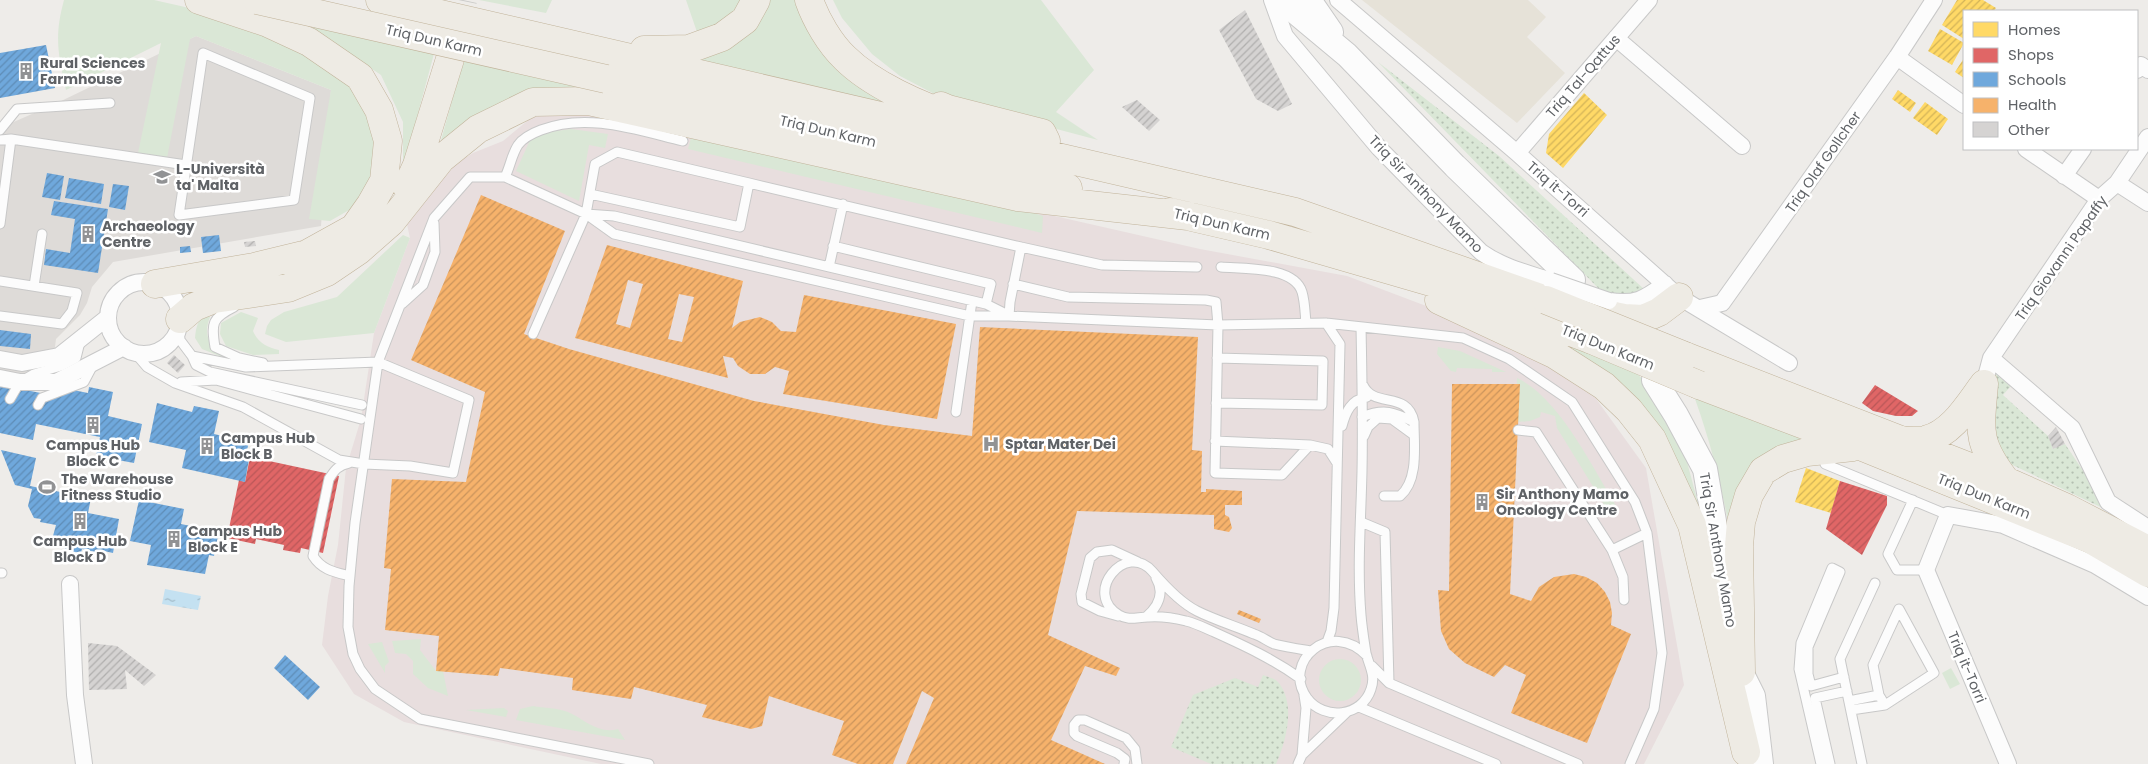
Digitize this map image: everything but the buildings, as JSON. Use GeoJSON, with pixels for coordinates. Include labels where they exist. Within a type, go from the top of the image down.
{"type":"FeatureCollection","features":[{"type":"Feature","properties":{"kind":"highway"},"geometry":{"type":"LineString","coordinates":[[199,0],[268,23],[309,42],[360,77],[380,110],[388,141],[384,181],[372,204],[354,228]]}},
{"type":"Feature","properties":{"kind":"highway","name":"Triq Dun Karm"},"geometry":{"type":"LineString","coordinates":[[257,0],[606,79],[1269,235],[1462,291],[1592,340],[1699,385],[1860,446],[2090,539],[2148,573]]}},
{"type":"Feature","properties":{"kind":"highway","name":"Triq Dun Karm"},"geometry":{"type":"LineString","coordinates":[[380,0],[1295,212],[1557,287],[1685,356],[2006,481],[2067,508],[2148,550]]}},
{"type":"Feature","properties":{"kind":"highway"},"geometry":{"type":"LineString","coordinates":[[522,32],[559,33],[644,50],[689,49],[722,37],[745,20],[756,0]]}},
{"type":"Feature","properties":{"kind":"highway"},"geometry":{"type":"LineString","coordinates":[[808,0],[824,30],[844,58],[870,78],[930,110],[1046,141],[1270,196],[1295,212]]}},
{"type":"Feature","properties":{"kind":"highway"},"geometry":{"type":"LineString","coordinates":[[822,0],[827,12],[857,52],[896,82],[948,109],[1042,133],[1046,141]]}},
{"type":"Feature","properties":{"kind":"highway"},"geometry":{"type":"LineString","coordinates":[[391,222],[417,165],[450,59]]}},
{"type":"Feature","properties":{"kind":"highway"},"geometry":{"type":"LineString","coordinates":[[180,323],[194,306],[214,299],[288,288],[327,272],[358,251],[391,222],[441,159],[478,129],[533,102],[589,101],[1018,197],[1188,216]]}},
{"type":"Feature","properties":{"kind":"highway"},"geometry":{"type":"LineString","coordinates":[[155,284],[254,267],[307,254],[354,228],[378,209],[392,190],[417,165]]}},
{"type":"Feature","properties":{"kind":"highway"},"geometry":{"type":"LineString","coordinates":[[1350,258],[1554,354],[1604,386],[1629,410],[1652,439],[1692,525],[1751,760]]}},
{"type":"Feature","properties":{"kind":"highway"},"geometry":{"type":"LineString","coordinates":[[1557,287],[1624,318],[1643,319],[1659,312],[1681,296]]}},
{"type":"Feature","properties":{"kind":"highway"},"geometry":{"type":"LineString","coordinates":[[1901,441],[1926,440],[1940,433],[1957,418],[1988,371]]}},
{"type":"Feature","properties":{"kind":"highway"},"geometry":{"type":"LineString","coordinates":[[1988,371],[1980,427],[1983,444],[1992,463],[2006,481]]}},
{"type":"Feature","properties":{"kind":"highway"},"geometry":{"type":"LineString","coordinates":[[1741,672],[1740,522],[1749,495],[1763,472],[1783,459],[1807,452],[1860,446]]}},
{"type":"Feature","properties":{"kind":"main road","name":"Triq Sir Anthony Mamo"},"geometry":{"type":"LineString","coordinates":[[1281,0],[1346,55],[1455,166],[1557,287]]}},
{"type":"Feature","properties":{"kind":"main road"},"geometry":{"type":"LineString","coordinates":[[1309,0],[1346,55]]}},
{"type":"Feature","properties":{"kind":"main road","name":"Triq Sir Anthony Mamo"},"geometry":{"type":"LineString","coordinates":[[1654,380],[1676,414],[1704,469],[1741,672],[1751,760]]}},
{"type":"Feature","properties":{"kind":"street","name":"Triq Sir Anthony Mamo"},"geometry":{"type":"LineString","coordinates":[[1272,0],[1285,36],[1379,148],[1481,252],[1492,260],[1557,287],[1609,301],[1625,304],[1681,296]]}},
{"type":"Feature","properties":{"kind":"street","name":"Triq it-Torri"},"geometry":{"type":"LineString","coordinates":[[1338,0],[1681,296],[1789,362]]}},
{"type":"Feature","properties":{"kind":"street","name":"Triq Tal-Qattus"},"geometry":{"type":"LineString","coordinates":[[1517,153],[1648,0]]}},
{"type":"Feature","properties":{"kind":"street","name":"Triq Olaf Gollcher"},"geometry":{"type":"LineString","coordinates":[[1681,296],[1722,303],[1897,57],[1934,0]]}},
{"type":"Feature","properties":{"kind":"street"},"geometry":{"type":"LineString","coordinates":[[1616,38],[1742,146]]}},
{"type":"Feature","properties":{"kind":"street"},"geometry":{"type":"LineString","coordinates":[[1897,57],[1963,104]]}},
{"type":"Feature","properties":{"kind":"street"},"geometry":{"type":"LineString","coordinates":[[2138,69],[2141,65],[2148,70]]}},
{"type":"Feature","properties":{"kind":"street","name":"Triq Giovanni Papaffy"},"geometry":{"type":"LineString","coordinates":[[1988,371],[2099,199],[2117,183],[2148,137]]}},
{"type":"Feature","properties":{"kind":"street"},"geometry":{"type":"LineString","coordinates":[[2027,150],[2099,199]]}},
{"type":"Feature","properties":{"kind":"street"},"geometry":{"type":"LineString","coordinates":[[2064,176],[2082,150]]}},
{"type":"Feature","properties":{"kind":"street"},"geometry":{"type":"LineString","coordinates":[[2117,183],[2148,204]]}},
{"type":"Feature","properties":{"kind":"street"},"geometry":{"type":"LineString","coordinates":[[0,378],[20,382],[56,382],[94,363],[130,350],[149,353],[160,350],[169,344],[180,323],[179,308],[174,298],[164,288],[155,284],[136,283],[125,287],[116,295],[108,316],[109,327],[114,337],[130,350]]}},
{"type":"Feature","properties":{"kind":"street"},"geometry":{"type":"LineString","coordinates":[[0,359],[22,363],[59,356],[108,316]]}},
{"type":"Feature","properties":{"kind":"street"},"geometry":{"type":"LineString","coordinates":[[1988,371],[2072,428],[2108,502],[2148,528]]}},
{"type":"Feature","properties":{"kind":"street"},"geometry":{"type":"LineString","coordinates":[[1926,570],[1948,515]]}},
{"type":"Feature","properties":{"kind":"street","name":"Triq Dun Karm"},"geometry":{"type":"LineString","coordinates":[[1948,515],[2003,525],[2095,565],[2148,597]]}},
{"type":"Feature","properties":{"kind":"street","name":"Triq it-Torri"},"geometry":{"type":"LineString","coordinates":[[1926,570],[2008,764]]}},
{"type":"Feature","properties":{"kind":"street"},"geometry":{"type":"LineString","coordinates":[[70,584],[75,695],[84,764]]}},
{"type":"Feature","properties":{"kind":"lane"},"geometry":{"type":"LineString","coordinates":[[203,52],[310,98],[294,200],[179,215],[186,166],[203,52]]}},
{"type":"Feature","properties":{"kind":"lane"},"geometry":{"type":"LineString","coordinates":[[0,130],[17,108],[110,103]]}},
{"type":"Feature","properties":{"kind":"lane"},"geometry":{"type":"LineString","coordinates":[[505,177],[519,144],[533,133],[555,124],[581,121],[612,124],[683,141]]}},
{"type":"Feature","properties":{"kind":"lane"},"geometry":{"type":"LineString","coordinates":[[0,224],[11,139]]}},
{"type":"Feature","properties":{"kind":"lane"},"geometry":{"type":"LineString","coordinates":[[0,140],[11,139],[186,166]]}},
{"type":"Feature","properties":{"kind":"lane"},"geometry":{"type":"LineString","coordinates":[[533,334],[586,214],[595,164],[618,152],[1102,265],[1197,267]]}},
{"type":"Feature","properties":{"kind":"lane"},"geometry":{"type":"LineString","coordinates":[[649,764],[420,719],[394,704],[374,689],[360,669],[353,654],[348,627],[350,576],[355,523],[378,362],[434,218],[470,177],[505,177],[586,214],[614,234],[970,316],[1218,325],[1306,323],[1361,326],[1463,338],[1509,359],[1572,402],[1635,502],[1647,533],[1662,653],[1654,709],[1630,764]]}},
{"type":"Feature","properties":{"kind":"lane"},"geometry":{"type":"LineString","coordinates":[[738,245],[749,183]]}},
{"type":"Feature","properties":{"kind":"lane"},"geometry":{"type":"LineString","coordinates":[[590,194],[740,227]]}},
{"type":"Feature","properties":{"kind":"lane"},"geometry":{"type":"LineString","coordinates":[[828,267],[843,204]]}},
{"type":"Feature","properties":{"kind":"lane"},"geometry":{"type":"LineString","coordinates":[[586,214],[614,216],[986,304],[1009,316]]}},
{"type":"Feature","properties":{"kind":"lane"},"geometry":{"type":"LineString","coordinates":[[400,306],[424,286],[435,252],[434,218]]}},
{"type":"Feature","properties":{"kind":"lane"},"geometry":{"type":"LineString","coordinates":[[34,286],[42,234]]}},
{"type":"Feature","properties":{"kind":"lane"},"geometry":{"type":"LineString","coordinates":[[833,246],[991,284],[986,304]]}},
{"type":"Feature","properties":{"kind":"lane"},"geometry":{"type":"LineString","coordinates":[[1009,316],[1013,284],[1021,247]]}},
{"type":"Feature","properties":{"kind":"lane"},"geometry":{"type":"LineString","coordinates":[[1221,267],[1274,271],[1291,277],[1302,291],[1306,323]]}},
{"type":"Feature","properties":{"kind":"lane"},"geometry":{"type":"LineString","coordinates":[[0,281],[77,293],[72,311],[62,324],[0,316]]}},
{"type":"Feature","properties":{"kind":"lane"},"geometry":{"type":"LineString","coordinates":[[1013,284],[1068,297],[1206,300],[1216,302],[1218,325],[1215,473],[1282,475],[1310,445]]}},
{"type":"Feature","properties":{"kind":"lane"},"geometry":{"type":"LineString","coordinates":[[261,292],[218,315],[212,328],[215,347],[239,358],[278,366]]}},
{"type":"Feature","properties":{"kind":"lane"},"geometry":{"type":"LineString","coordinates":[[956,412],[972,301]]}},
{"type":"Feature","properties":{"kind":"lane"},"geometry":{"type":"LineString","coordinates":[[180,323],[180,340],[196,365],[210,372],[362,405]]}},
{"type":"Feature","properties":{"kind":"lane"},"geometry":{"type":"LineString","coordinates":[[1326,324],[1340,344],[1334,608],[1331,631],[1327,642]]}},
{"type":"Feature","properties":{"kind":"lane"},"geometry":{"type":"LineString","coordinates":[[1302,755],[1347,712],[1359,706],[1366,699],[1374,678],[1362,631],[1359,583],[1363,438],[1361,326]]}},
{"type":"Feature","properties":{"kind":"lane"},"geometry":{"type":"LineString","coordinates":[[10,399],[20,382],[34,374],[61,366],[76,358],[81,338]]}},
{"type":"Feature","properties":{"kind":"lane"},"geometry":{"type":"LineString","coordinates":[[130,350],[147,367],[175,383],[244,406],[339,460],[453,472],[468,400],[378,362],[246,367],[192,356]]}},
{"type":"Feature","properties":{"kind":"lane"},"geometry":{"type":"LineString","coordinates":[[1216,402],[1322,405],[1323,361],[1217,358]]}},
{"type":"Feature","properties":{"kind":"lane"},"geometry":{"type":"LineString","coordinates":[[38,405],[42,398],[84,382],[94,363]]}},
{"type":"Feature","properties":{"kind":"lane"},"geometry":{"type":"LineString","coordinates":[[175,383],[216,380],[360,419]]}},
{"type":"Feature","properties":{"kind":"lane"},"geometry":{"type":"LineString","coordinates":[[1362,383],[1366,392],[1372,396],[1397,401],[1408,408],[1413,414],[1412,478],[1406,491],[1400,496],[1384,496]]}},
{"type":"Feature","properties":{"kind":"lane"},"geometry":{"type":"LineString","coordinates":[[1338,438],[1345,414],[1352,404],[1362,398],[1372,396]]}},
{"type":"Feature","properties":{"kind":"lane"},"geometry":{"type":"LineString","coordinates":[[1362,417],[1375,412],[1389,411],[1414,422]]}},
{"type":"Feature","properties":{"kind":"lane"},"geometry":{"type":"LineString","coordinates":[[1363,438],[1368,427],[1378,418],[1392,419],[1414,434]]}},
{"type":"Feature","properties":{"kind":"lane"},"geometry":{"type":"LineString","coordinates":[[1518,430],[1536,432],[1612,550],[1623,577],[1624,600]]}},
{"type":"Feature","properties":{"kind":"lane"},"geometry":{"type":"LineString","coordinates":[[1216,441],[1310,445],[1328,449],[1336,463]]}},
{"type":"Feature","properties":{"kind":"lane"},"geometry":{"type":"LineString","coordinates":[[350,576],[330,572],[319,565],[313,556],[329,479],[342,464],[354,462]]}},
{"type":"Feature","properties":{"kind":"lane","name":"Triq Dun Karm"},"geometry":{"type":"LineString","coordinates":[[1826,464],[1948,515]]}},
{"type":"Feature","properties":{"kind":"lane"},"geometry":{"type":"LineString","coordinates":[[1913,500],[1888,554],[1897,570],[1926,570]]}},
{"type":"Feature","properties":{"kind":"lane"},"geometry":{"type":"LineString","coordinates":[[1361,522],[1385,532],[1389,683]]}},
{"type":"Feature","properties":{"kind":"lane"},"geometry":{"type":"LineString","coordinates":[[1612,550],[1647,533]]}},
{"type":"Feature","properties":{"kind":"lane"},"geometry":{"type":"LineString","coordinates":[[1311,651],[1272,643],[1258,635],[1196,610],[1171,590],[1149,567],[1112,550],[1097,552],[1090,558],[1081,594],[1082,602],[1100,611],[1131,619],[1146,616],[1188,621],[1276,661],[1301,684],[1306,697],[1321,710],[1331,713],[1347,712]]}},
{"type":"Feature","properties":{"kind":"lane"},"geometry":{"type":"LineString","coordinates":[[1123,617],[1109,605],[1105,587],[1108,578],[1114,570],[1131,562],[1140,563]]}},
{"type":"Feature","properties":{"kind":"lane"},"geometry":{"type":"LineString","coordinates":[[1820,764],[1799,669],[1801,642],[1832,568],[1840,572],[1808,647],[1808,674],[1811,686],[1844,677]]}},
{"type":"Feature","properties":{"kind":"lane"},"geometry":{"type":"LineString","coordinates":[[1146,616],[1157,605],[1160,598],[1158,581],[1153,572]]}},
{"type":"Feature","properties":{"kind":"lane"},"geometry":{"type":"LineString","coordinates":[[1862,764],[1840,659],[1875,583]]}},
{"type":"Feature","properties":{"kind":"lane"},"geometry":{"type":"LineString","coordinates":[[1850,706],[1885,705],[1934,674],[1899,609],[1873,665],[1879,695],[1885,705]]}},
{"type":"Feature","properties":{"kind":"lane"},"geometry":{"type":"LineString","coordinates":[[1298,764],[1302,755],[1306,708],[1301,684],[1303,664],[1311,651],[1327,642],[1345,641],[1353,644],[1367,656]]}},
{"type":"Feature","properties":{"kind":"lane"},"geometry":{"type":"LineString","coordinates":[[1372,666],[1389,683],[1578,764]]}},
{"type":"Feature","properties":{"kind":"lane"},"geometry":{"type":"LineString","coordinates":[[1830,764],[1815,698],[1847,691]]}},
{"type":"Feature","properties":{"kind":"lane"},"geometry":{"type":"LineString","coordinates":[[1850,706],[1879,695]]}},
{"type":"Feature","properties":{"kind":"lane"},"geometry":{"type":"LineString","coordinates":[[1359,706],[1496,764]]}},
{"type":"Feature","properties":{"kind":"lane"},"geometry":{"type":"LineString","coordinates":[[1124,764],[1125,759],[1117,753],[1076,736],[1074,725],[1078,720],[1085,720],[1126,738],[1135,749],[1137,764]]}},
{"type":"Feature","properties":{"kind":"shaded area"},"geometry":{"type":"Polygon","coordinates":[[[1362,0],[1528,0],[1546,17],[1527,37],[1565,73],[1517,123],[1362,0]]]}},
{"type":"Feature","properties":{"kind":"shaded area","name":"L-Università ta' Malta"},"geometry":{"type":"Polygon","coordinates":[[[196,36],[331,90],[321,226],[113,262],[92,287],[87,303],[80,315],[56,339],[50,386],[0,383],[0,128],[57,103],[196,36]]]}},
{"type":"Feature","properties":{"kind":"shaded area","name":"Sptar Mater Dei"},"geometry":{"type":"Polygon","coordinates":[[[570,111],[614,116],[1200,249],[1347,276],[1471,323],[1542,363],[1594,396],[1646,468],[1684,685],[1644,764],[601,764],[404,722],[354,694],[322,645],[328,596],[338,545],[346,468],[361,419],[374,333],[410,238],[406,220],[457,163],[473,153],[503,141],[532,117],[570,111]]]}},
{"type":"Feature","properties":{"kind":"green space"},"geometry":{"type":"Polygon","coordinates":[[[64,0],[154,0],[185,7],[229,20],[354,78],[384,146],[370,198],[330,221],[309,219],[331,90],[196,36],[190,39],[167,158],[138,153],[161,43],[66,90],[58,45],[59,24],[64,0]]]}},
{"type":"Feature","properties":{"kind":"green space"},"geometry":{"type":"Polygon","coordinates":[[[479,0],[552,0],[546,13],[479,0]]]}},
{"type":"Feature","properties":{"kind":"green space"},"geometry":{"type":"Polygon","coordinates":[[[686,0],[751,0],[734,20],[698,35],[686,0]]]}},
{"type":"Feature","properties":{"kind":"green space"},"geometry":{"type":"Polygon","coordinates":[[[767,0],[798,0],[913,112],[682,57],[767,0]]]}},
{"type":"Feature","properties":{"kind":"green space"},"geometry":{"type":"Polygon","coordinates":[[[833,0],[1041,0],[1094,70],[1056,112],[1098,140],[944,99],[900,76],[872,54],[842,18],[833,0]]]}},
{"type":"Feature","properties":{"kind":"green space"},"geometry":{"type":"Polygon","coordinates":[[[257,8],[435,50],[403,169],[403,122],[381,75],[323,36],[257,8]]]}},
{"type":"Feature","properties":{"kind":"green space"},"geometry":{"type":"Polygon","coordinates":[[[464,58],[606,90],[438,151],[464,58]]]}},
{"type":"Feature","properties":{"kind":"green space"},"geometry":{"type":"Polygon","coordinates":[[[1378,62],[1499,156],[1645,290],[1614,297],[1598,288],[1378,62]]]}},
{"type":"Feature","properties":{"kind":"green space"},"geometry":{"type":"Polygon","coordinates":[[[571,129],[608,134],[605,148],[589,145],[579,201],[516,171],[531,138],[548,132],[571,129]]]}},
{"type":"Feature","properties":{"kind":"green space"},"geometry":{"type":"Polygon","coordinates":[[[692,134],[1022,209],[1043,216],[1042,233],[688,149],[692,134]]]}},
{"type":"Feature","properties":{"kind":"green space"},"geometry":{"type":"Polygon","coordinates":[[[403,235],[410,238],[374,333],[286,342],[265,334],[271,320],[284,312],[337,297],[403,235]]]}},
{"type":"Feature","properties":{"kind":"green space"},"geometry":{"type":"Polygon","coordinates":[[[241,312],[258,318],[253,331],[257,339],[263,344],[279,350],[279,354],[253,355],[226,346],[220,334],[221,323],[241,312]]]}},
{"type":"Feature","properties":{"kind":"green space"},"geometry":{"type":"Polygon","coordinates":[[[205,315],[210,317],[207,331],[212,346],[227,359],[202,349],[195,338],[197,325],[205,315]]]}},
{"type":"Feature","properties":{"kind":"green space"},"geometry":{"type":"Polygon","coordinates":[[[1559,340],[1633,370],[1662,397],[1683,447],[1701,514],[1559,340]]]}},
{"type":"Feature","properties":{"kind":"green space"},"geometry":{"type":"Polygon","coordinates":[[[1438,347],[1460,351],[1506,372],[1492,372],[1492,369],[1457,368],[1456,372],[1451,371],[1437,354],[1438,347]]]}},
{"type":"Feature","properties":{"kind":"green space"},"geometry":{"type":"Polygon","coordinates":[[[1996,374],[2011,386],[2003,395],[2048,436],[2053,449],[2065,444],[2111,512],[2000,459],[1988,390],[1996,374]]]}},
{"type":"Feature","properties":{"kind":"green space"},"geometry":{"type":"Polygon","coordinates":[[[1517,378],[1533,388],[1561,418],[1586,455],[1618,509],[1617,515],[1610,514],[1557,428],[1555,416],[1541,412],[1540,417],[1530,421],[1516,422],[1517,378]]]}},
{"type":"Feature","properties":{"kind":"green space"},"geometry":{"type":"Polygon","coordinates":[[[1698,398],[1822,443],[1781,452],[1734,553],[1718,475],[1695,399],[1698,398]]]}},
{"type":"Feature","properties":{"kind":"green space"},"geometry":{"type":"Polygon","coordinates":[[[421,639],[420,650],[436,671],[443,671],[448,696],[428,688],[413,674],[413,661],[406,654],[395,653],[392,641],[421,639]]]}},
{"type":"Feature","properties":{"kind":"green space"},"geometry":{"type":"Polygon","coordinates":[[[382,642],[389,662],[385,666],[385,673],[368,644],[382,642]]]}},
{"type":"Feature","properties":{"kind":"green space"},"geometry":{"type":"Polygon","coordinates":[[[1340,659],[1355,665],[1361,680],[1355,695],[1340,701],[1325,695],[1319,680],[1325,665],[1340,659]]]}},
{"type":"Feature","properties":{"kind":"green space"},"geometry":{"type":"Polygon","coordinates":[[[1951,668],[1960,684],[1950,689],[1942,673],[1951,668]]]}},
{"type":"Feature","properties":{"kind":"green space"},"geometry":{"type":"Polygon","coordinates":[[[1263,675],[1277,681],[1287,700],[1288,722],[1286,734],[1276,764],[1211,764],[1171,747],[1193,695],[1235,678],[1258,687],[1263,675]]]}},
{"type":"Feature","properties":{"kind":"green space"},"geometry":{"type":"Polygon","coordinates":[[[533,706],[564,711],[604,730],[618,729],[625,740],[516,720],[520,709],[533,706]]]}},
{"type":"Feature","properties":{"kind":"green space"},"geometry":{"type":"Polygon","coordinates":[[[504,708],[508,711],[506,717],[466,710],[504,708]]]}},
{"type":"Feature","properties":{"kind":"water"},"geometry":{"type":"Polygon","coordinates":[[[165,589],[201,596],[198,610],[162,604],[165,589]]]}},
{"type":"Feature","properties":{"kind":"tunnel"},"geometry":{"type":"LineString","coordinates":[[454,42],[463,0]]}},
{"type":"Feature","properties":{"kind":"place","name":"Rural Sciences Farmhouse"},"geometry":{"type":"Point","coordinates":[26,71]}},
{"type":"Feature","properties":{"kind":"place","name":"L-Università ta' Malta"},"geometry":{"type":"Point","coordinates":[162,177]}},
{"type":"Feature","properties":{"kind":"place","name":"Archaeology Centre"},"geometry":{"type":"Point","coordinates":[88,234]}},
{"type":"Feature","properties":{"kind":"place","name":"Campus Hub Block C"},"geometry":{"type":"Point","coordinates":[93,425]}},
{"type":"Feature","properties":{"kind":"place","name":"Sptar Mater Dei"},"geometry":{"type":"Point","coordinates":[991,444]}},
{"type":"Feature","properties":{"kind":"place","name":"Campus Hub Block B"},"geometry":{"type":"Point","coordinates":[207,446]}},
{"type":"Feature","properties":{"kind":"place","name":"The Warehouse Fitness Studio"},"geometry":{"type":"Point","coordinates":[47,487]}},
{"type":"Feature","properties":{"kind":"place","name":"Sir Anthony Mamo Oncology Centre"},"geometry":{"type":"Point","coordinates":[1482,502]}},
{"type":"Feature","properties":{"kind":"place","name":"Campus Hub Block D"},"geometry":{"type":"Point","coordinates":[80,521]}},
{"type":"Feature","properties":{"kind":"place","name":"Campus Hub Block E"},"geometry":{"type":"Point","coordinates":[174,539]}}]}
